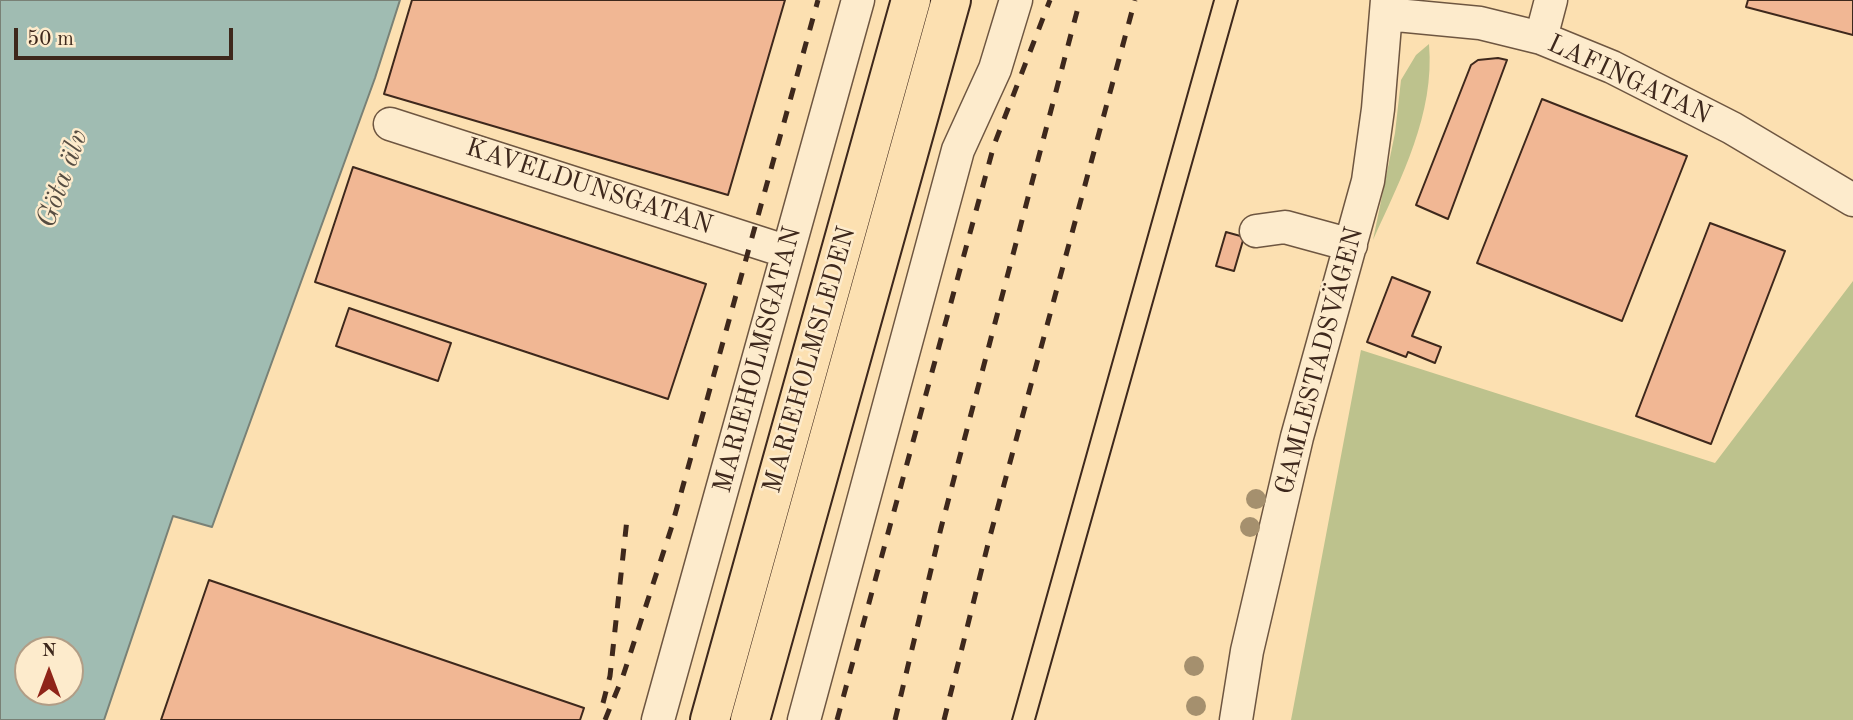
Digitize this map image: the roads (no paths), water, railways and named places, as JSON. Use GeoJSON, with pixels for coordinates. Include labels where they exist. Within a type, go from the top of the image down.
{"type":"FeatureCollection","features":[{"type":"Feature","properties":{"kind":"highway","name":"MARIEHOLMSLEDEN"},"geometry":{"type":"LineString","coordinates":[[710,720],[911,0]]}},
{"type":"Feature","properties":{"kind":"highway","name":"MARIEHOLMSLEDEN"},"geometry":{"type":"LineString","coordinates":[[750,720],[951,0]]}},
{"type":"Feature","properties":{"kind":"street","name":"MARIEHOLMSGATAN"},"geometry":{"type":"LineString","coordinates":[[658,720],[859,0]]}},
{"type":"Feature","properties":{"kind":"street"},"geometry":{"type":"LineString","coordinates":[[804,720],[958,150],[995,69],[1016,0]]}},
{"type":"Feature","properties":{"kind":"street"},"geometry":{"type":"LineString","coordinates":[[1541,38],[1551,0]]}},
{"type":"Feature","properties":{"kind":"street","name":"LAFINGATAN"},"geometry":{"type":"LineString","coordinates":[[1386,7],[1480,23],[1541,38],[1612,67],[1732,128],[1853,200]]}},
{"type":"Feature","properties":{"kind":"street","name":"GAMLESTADSVÄGEN"},"geometry":{"type":"LineString","coordinates":[[1236,720],[1247,650],[1297,437],[1368,181],[1378,109],[1386,7]]}},
{"type":"Feature","properties":{"kind":"street","name":"KAVELDUNSGATAN"},"geometry":{"type":"LineString","coordinates":[[390,124],[788,252]]}},
{"type":"Feature","properties":{"kind":"street"},"geometry":{"type":"LineString","coordinates":[[1256,231],[1285,227],[1352,245]]}},
{"type":"Feature","properties":{"kind":"water","name":"Göta älv"},"geometry":{"type":"Polygon","coordinates":[[[0,0],[400,0],[375,78],[212,527],[173,516],[104,720],[0,720],[0,0]]]}},
{"type":"Feature","properties":{"kind":"tram line"},"geometry":{"type":"LineString","coordinates":[[1012,720],[1214,0]]}},
{"type":"Feature","properties":{"kind":"tram line"},"geometry":{"type":"LineString","coordinates":[[1035,720],[1238,0]]}},
{"type":"Feature","properties":{"kind":"railway"},"geometry":{"type":"LineString","coordinates":[[605,720],[623,676],[671,529],[818,0]]}},
{"type":"Feature","properties":{"kind":"railway"},"geometry":{"type":"LineString","coordinates":[[837,720],[994,145],[1050,0]]}},
{"type":"Feature","properties":{"kind":"railway"},"geometry":{"type":"LineString","coordinates":[[895,720],[941,528],[1080,0]]}},
{"type":"Feature","properties":{"kind":"railway"},"geometry":{"type":"LineString","coordinates":[[944,720],[989,540],[1135,0]]}},
{"type":"Feature","properties":{"kind":"railway"},"geometry":{"type":"LineString","coordinates":[[603,703],[610,676],[627,519]]}}]}
